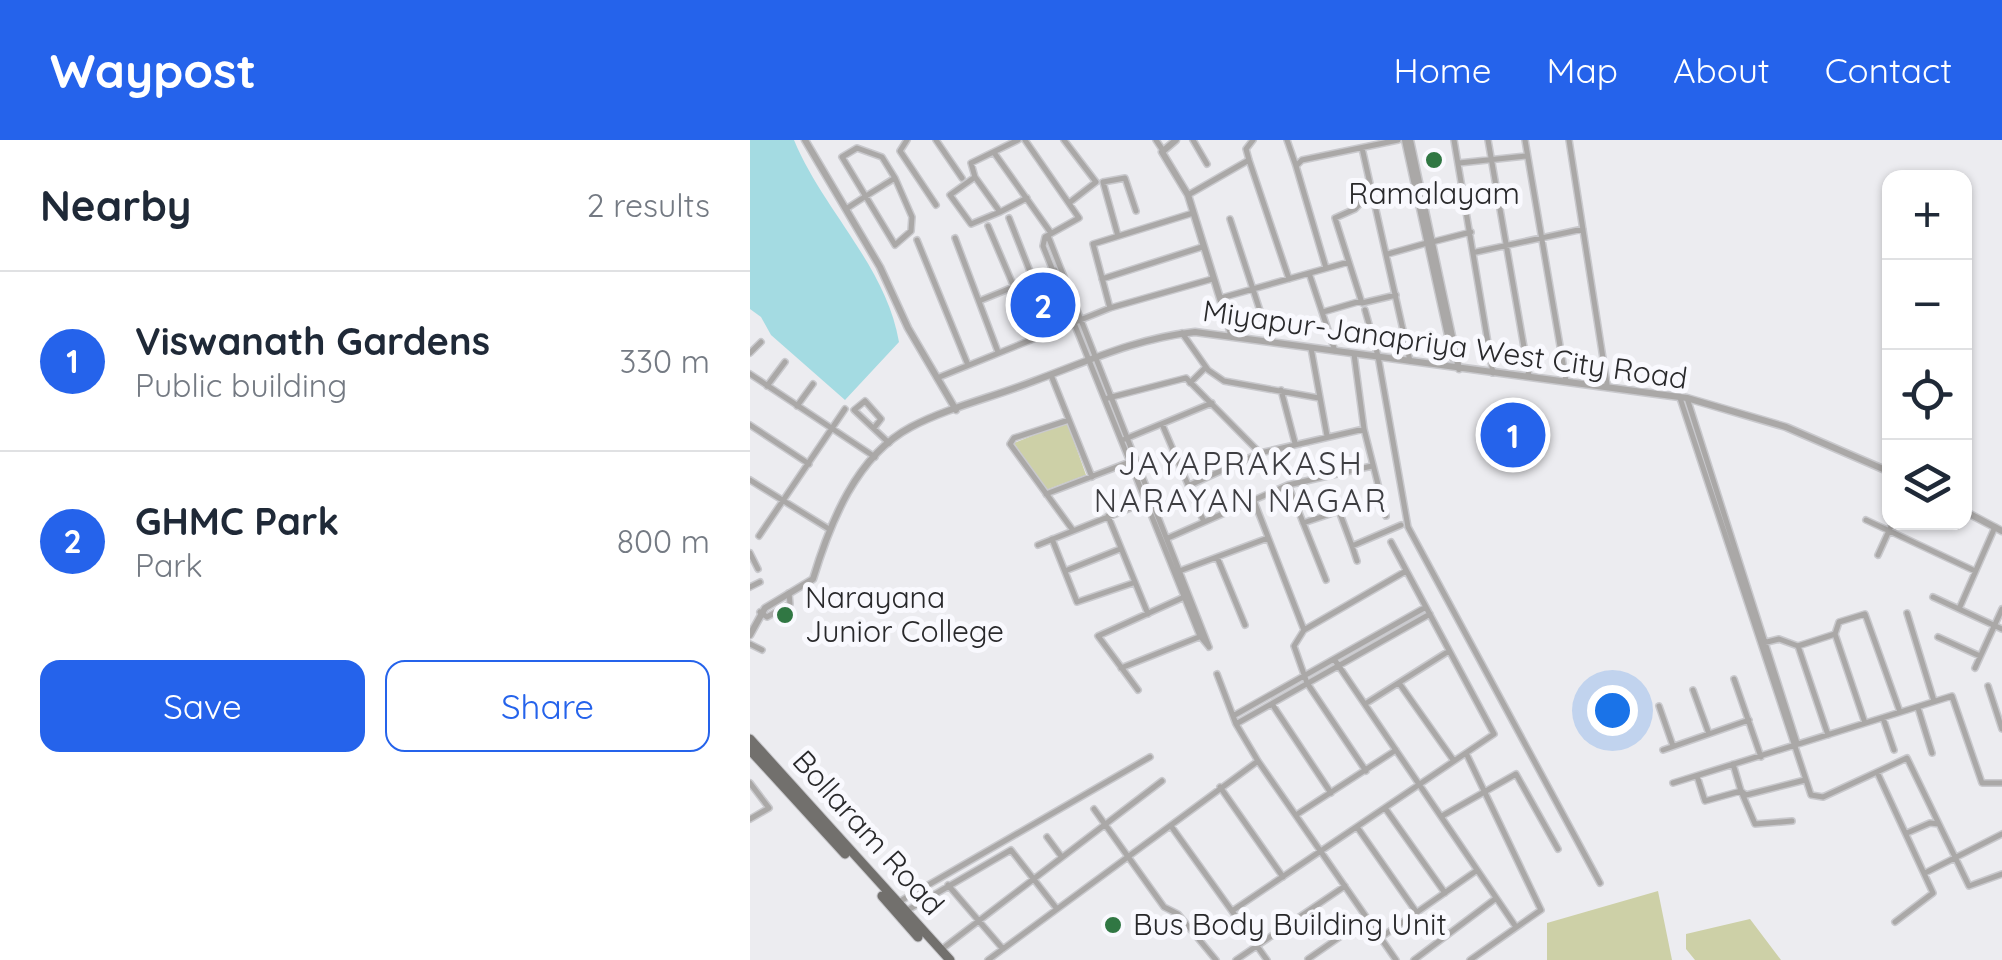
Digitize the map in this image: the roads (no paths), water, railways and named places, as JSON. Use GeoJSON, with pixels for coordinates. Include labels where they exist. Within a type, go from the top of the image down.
{"type":"FeatureCollection","features":[{"type":"Feature","properties":{"kind":"main road","name":"Bollaram Road"},"geometry":{"type":"LineString","coordinates":[[750,739],[941,956]]}},
{"type":"Feature","properties":{"kind":"main road","name":"Bollaram Road"},"geometry":{"type":"LineString","coordinates":[[750,750],[941,956],[950,960]]}},
{"type":"Feature","properties":{"kind":"street"},"geometry":{"type":"LineString","coordinates":[[805,140],[956,410]]}},
{"type":"Feature","properties":{"kind":"street"},"geometry":{"type":"LineString","coordinates":[[907,140],[900,151],[936,205]]}},
{"type":"Feature","properties":{"kind":"street"},"geometry":{"type":"LineString","coordinates":[[936,140],[962,178]]}},
{"type":"Feature","properties":{"kind":"street"},"geometry":{"type":"LineString","coordinates":[[996,154],[1022,140],[1068,203],[1078,220],[1050,234]]}},
{"type":"Feature","properties":{"kind":"street"},"geometry":{"type":"LineString","coordinates":[[1064,140],[1096,182],[1068,203]]}},
{"type":"Feature","properties":{"kind":"street"},"geometry":{"type":"LineString","coordinates":[[1156,140],[1188,195],[1232,337]]}},
{"type":"Feature","properties":{"kind":"street"},"geometry":{"type":"LineString","coordinates":[[1162,149],[1176,140]]}},
{"type":"Feature","properties":{"kind":"street"},"geometry":{"type":"LineString","coordinates":[[1193,140],[1207,164]]}},
{"type":"Feature","properties":{"kind":"street"},"geometry":{"type":"LineString","coordinates":[[1253,140],[1246,149],[1289,279]]}},
{"type":"Feature","properties":{"kind":"street"},"geometry":{"type":"LineString","coordinates":[[1287,140],[1326,268]]}},
{"type":"Feature","properties":{"kind":"street"},"geometry":{"type":"LineString","coordinates":[[1296,166],[1302,160],[1404,140],[1457,368]]}},
{"type":"Feature","properties":{"kind":"street"},"geometry":{"type":"LineString","coordinates":[[1454,140],[1494,373]]}},
{"type":"Feature","properties":{"kind":"street"},"geometry":{"type":"LineString","coordinates":[[1488,140],[1529,376]]}},
{"type":"Feature","properties":{"kind":"street"},"geometry":{"type":"LineString","coordinates":[[1525,140],[1566,380]]}},
{"type":"Feature","properties":{"kind":"street"},"geometry":{"type":"LineString","coordinates":[[1569,140],[1607,384]]}},
{"type":"Feature","properties":{"kind":"street"},"geometry":{"type":"LineString","coordinates":[[857,148],[882,157],[895,178],[912,216],[912,231],[895,245],[863,198],[842,157],[857,148]]}},
{"type":"Feature","properties":{"kind":"street"},"geometry":{"type":"LineString","coordinates":[[1362,148],[1410,361]]}},
{"type":"Feature","properties":{"kind":"street"},"geometry":{"type":"LineString","coordinates":[[1000,212],[969,165],[990,150],[1050,234],[1056,270],[1075,322],[1203,635],[1121,668]]}},
{"type":"Feature","properties":{"kind":"street"},"geometry":{"type":"LineString","coordinates":[[1459,163],[1527,156]]}},
{"type":"Feature","properties":{"kind":"street"},"geometry":{"type":"LineString","coordinates":[[1188,195],[1249,160]]}},
{"type":"Feature","properties":{"kind":"street"},"geometry":{"type":"LineString","coordinates":[[975,177],[950,197],[971,224],[1027,198]]}},
{"type":"Feature","properties":{"kind":"street"},"geometry":{"type":"LineString","coordinates":[[846,208],[895,178]]}},
{"type":"Feature","properties":{"kind":"street"},"geometry":{"type":"LineString","coordinates":[[1118,236],[1103,182],[1125,178],[1136,211]]}},
{"type":"Feature","properties":{"kind":"street"},"geometry":{"type":"LineString","coordinates":[[1361,301],[1335,218],[1355,209],[1370,193]]}},
{"type":"Feature","properties":{"kind":"street"},"geometry":{"type":"LineString","coordinates":[[1110,308],[1092,245],[1194,212]]}},
{"type":"Feature","properties":{"kind":"street"},"geometry":{"type":"LineString","coordinates":[[1009,218],[1033,279]]}},
{"type":"Feature","properties":{"kind":"street"},"geometry":{"type":"LineString","coordinates":[[1230,219],[1264,323]]}},
{"type":"Feature","properties":{"kind":"street"},"geometry":{"type":"LineString","coordinates":[[988,226],[1014,287]]}},
{"type":"Feature","properties":{"kind":"street"},"geometry":{"type":"LineString","coordinates":[[1476,252],[1583,229]]}},
{"type":"Feature","properties":{"kind":"street"},"geometry":{"type":"LineString","coordinates":[[1388,254],[1471,232]]}},
{"type":"Feature","properties":{"kind":"street"},"geometry":{"type":"LineString","coordinates":[[955,238],[999,353]]}},
{"type":"Feature","properties":{"kind":"street"},"geometry":{"type":"LineString","coordinates":[[917,240],[968,365]]}},
{"type":"Feature","properties":{"kind":"street"},"geometry":{"type":"LineString","coordinates":[[1102,279],[1202,247]]}},
{"type":"Feature","properties":{"kind":"street"},"geometry":{"type":"LineString","coordinates":[[1218,299],[1349,262]]}},
{"type":"Feature","properties":{"kind":"street"},"geometry":{"type":"LineString","coordinates":[[979,301],[1056,270]]}},
{"type":"Feature","properties":{"kind":"street"},"geometry":{"type":"LineString","coordinates":[[1309,274],[1336,352]]}},
{"type":"Feature","properties":{"kind":"street"},"geometry":{"type":"LineString","coordinates":[[937,378],[1110,308],[1212,279]]}},
{"type":"Feature","properties":{"kind":"street"},"geometry":{"type":"LineString","coordinates":[[1323,312],[1396,295]]}},
{"type":"Feature","properties":{"kind":"street"},"geometry":{"type":"LineString","coordinates":[[1020,304],[1034,338]]}},
{"type":"Feature","properties":{"kind":"street"},"geometry":{"type":"LineString","coordinates":[[1365,310],[1378,356],[1408,527],[1600,883]]}},
{"type":"Feature","properties":{"kind":"street"},"geometry":{"type":"LineString","coordinates":[[1182,333],[1206,368],[1237,386],[1319,398]]}},
{"type":"Feature","properties":{"kind":"street","name":"Miyapur-Janapriya West City Road"},"geometry":{"type":"LineString","coordinates":[[751,628],[760,612],[813,578],[829,529],[875,457],[907,428],[1126,344],[1182,333],[1607,384],[1683,398],[1786,427],[1882,469]]}},
{"type":"Feature","properties":{"kind":"street"},"geometry":{"type":"LineString","coordinates":[[750,353],[761,342]]}},
{"type":"Feature","properties":{"kind":"street"},"geometry":{"type":"LineString","coordinates":[[1311,348],[1327,436]]}},
{"type":"Feature","properties":{"kind":"street"},"geometry":{"type":"LineString","coordinates":[[1354,354],[1364,429],[1386,516]]}},
{"type":"Feature","properties":{"kind":"street"},"geometry":{"type":"LineString","coordinates":[[1089,358],[1125,439],[1131,462]]}},
{"type":"Feature","properties":{"kind":"street"},"geometry":{"type":"LineString","coordinates":[[767,386],[785,362]]}},
{"type":"Feature","properties":{"kind":"street"},"geometry":{"type":"LineString","coordinates":[[1190,382],[1206,368]]}},
{"type":"Feature","properties":{"kind":"street"},"geometry":{"type":"LineString","coordinates":[[750,374],[875,457]]}},
{"type":"Feature","properties":{"kind":"street"},"geometry":{"type":"LineString","coordinates":[[1051,375],[1092,477]]}},
{"type":"Feature","properties":{"kind":"street"},"geometry":{"type":"LineString","coordinates":[[1108,398],[1183,378],[1260,453]]}},
{"type":"Feature","properties":{"kind":"street"},"geometry":{"type":"LineString","coordinates":[[798,406],[812,384]]}},
{"type":"Feature","properties":{"kind":"street"},"geometry":{"type":"LineString","coordinates":[[1281,390],[1294,443]]}},
{"type":"Feature","properties":{"kind":"street"},"geometry":{"type":"LineString","coordinates":[[1683,398],[1805,780],[1817,798],[1907,758],[1969,886],[2002,874]]}},
{"type":"Feature","properties":{"kind":"street"},"geometry":{"type":"LineString","coordinates":[[1683,398],[1795,745]]}},
{"type":"Feature","properties":{"kind":"street"},"geometry":{"type":"LineString","coordinates":[[874,428],[882,420],[865,401],[854,410],[889,443]]}},
{"type":"Feature","properties":{"kind":"street"},"geometry":{"type":"LineString","coordinates":[[1125,439],[1212,403]]}},
{"type":"Feature","properties":{"kind":"street"},"geometry":{"type":"LineString","coordinates":[[759,536],[845,409]]}},
{"type":"Feature","properties":{"kind":"street"},"geometry":{"type":"LineString","coordinates":[[1069,420],[1014,438],[1010,444],[1072,529]]}},
{"type":"Feature","properties":{"kind":"street"},"geometry":{"type":"LineString","coordinates":[[1162,424],[1204,522]]}},
{"type":"Feature","properties":{"kind":"street"},"geometry":{"type":"LineString","coordinates":[[750,425],[809,464]]}},
{"type":"Feature","properties":{"kind":"street"},"geometry":{"type":"LineString","coordinates":[[1190,485],[1260,453],[1364,429]]}},
{"type":"Feature","properties":{"kind":"street"},"geometry":{"type":"LineString","coordinates":[[1046,494],[1131,462]]}},
{"type":"Feature","properties":{"kind":"street"},"geometry":{"type":"LineString","coordinates":[[1166,538],[1288,485],[1372,466]]}},
{"type":"Feature","properties":{"kind":"street"},"geometry":{"type":"LineString","coordinates":[[750,480],[829,529]]}},
{"type":"Feature","properties":{"kind":"street"},"geometry":{"type":"LineString","coordinates":[[1288,485],[1326,580]]}},
{"type":"Feature","properties":{"kind":"street"},"geometry":{"type":"LineString","coordinates":[[1254,500],[1304,630]]}},
{"type":"Feature","properties":{"kind":"street"},"geometry":{"type":"LineString","coordinates":[[1038,545],[1148,502]]}},
{"type":"Feature","properties":{"kind":"street"},"geometry":{"type":"LineString","coordinates":[[1148,502],[1180,571],[1187,596]]}},
{"type":"Feature","properties":{"kind":"street"},"geometry":{"type":"LineString","coordinates":[[1303,523],[1339,512],[1357,561]]}},
{"type":"Feature","properties":{"kind":"street"},"geometry":{"type":"LineString","coordinates":[[1958,609],[1998,529],[1972,515]]}},
{"type":"Feature","properties":{"kind":"street"},"geometry":{"type":"LineString","coordinates":[[1108,516],[1148,614]]}},
{"type":"Feature","properties":{"kind":"street"},"geometry":{"type":"LineString","coordinates":[[1866,520],[1975,571]]}},
{"type":"Feature","properties":{"kind":"street"},"geometry":{"type":"LineString","coordinates":[[1352,546],[1401,525]]}},
{"type":"Feature","properties":{"kind":"street"},"geometry":{"type":"LineString","coordinates":[[1878,555],[1889,531]]}},
{"type":"Feature","properties":{"kind":"street"},"geometry":{"type":"LineString","coordinates":[[1052,538],[1080,603],[1133,583]]}},
{"type":"Feature","properties":{"kind":"street"},"geometry":{"type":"LineString","coordinates":[[1180,571],[1268,538]]}},
{"type":"Feature","properties":{"kind":"street"},"geometry":{"type":"LineString","coordinates":[[1232,911],[1494,734],[1391,542]]}},
{"type":"Feature","properties":{"kind":"street"},"geometry":{"type":"LineString","coordinates":[[1065,571],[1120,550]]}},
{"type":"Feature","properties":{"kind":"street"},"geometry":{"type":"LineString","coordinates":[[750,553],[758,569]]}},
{"type":"Feature","properties":{"kind":"street"},"geometry":{"type":"LineString","coordinates":[[1216,557],[1245,626]]}},
{"type":"Feature","properties":{"kind":"street"},"geometry":{"type":"LineString","coordinates":[[1366,771],[1306,680],[1294,646],[1304,630],[1407,571]]}},
{"type":"Feature","properties":{"kind":"street"},"geometry":{"type":"LineString","coordinates":[[750,587],[760,582]]}},
{"type":"Feature","properties":{"kind":"street"},"geometry":{"type":"LineString","coordinates":[[1138,690],[1098,636],[1187,596]]}},
{"type":"Feature","properties":{"kind":"street"},"geometry":{"type":"LineString","coordinates":[[1933,597],[1998,627]]}},
{"type":"Feature","properties":{"kind":"street"},"geometry":{"type":"LineString","coordinates":[[1236,724],[1272,704],[1334,659],[1426,607]]}},
{"type":"Feature","properties":{"kind":"street"},"geometry":{"type":"LineString","coordinates":[[1975,668],[1998,627],[2002,609]]}},
{"type":"Feature","properties":{"kind":"street"},"geometry":{"type":"LineString","coordinates":[[1234,716],[1268,696],[1338,666],[1430,614]]}},
{"type":"Feature","properties":{"kind":"street"},"geometry":{"type":"LineString","coordinates":[[1865,723],[1835,634],[1839,622],[1865,614],[1900,712]]}},
{"type":"Feature","properties":{"kind":"street"},"geometry":{"type":"LineString","coordinates":[[1908,614],[1934,702]]}},
{"type":"Feature","properties":{"kind":"street"},"geometry":{"type":"LineString","coordinates":[[1763,642],[1779,639],[1798,646],[1835,634]]}},
{"type":"Feature","properties":{"kind":"street"},"geometry":{"type":"LineString","coordinates":[[1938,637],[1980,656]]}},
{"type":"Feature","properties":{"kind":"street"},"geometry":{"type":"LineString","coordinates":[[750,644],[762,650]]}},
{"type":"Feature","properties":{"kind":"street"},"geometry":{"type":"LineString","coordinates":[[1798,646],[1828,734]]}},
{"type":"Feature","properties":{"kind":"street"},"geometry":{"type":"LineString","coordinates":[[1365,704],[1449,651]]}},
{"type":"Feature","properties":{"kind":"street"},"geometry":{"type":"LineString","coordinates":[[1334,659],[1516,927]]}},
{"type":"Feature","properties":{"kind":"street"},"geometry":{"type":"LineString","coordinates":[[1217,674],[1236,724],[1258,760],[1396,960]]}},
{"type":"Feature","properties":{"kind":"street"},"geometry":{"type":"LineString","coordinates":[[1734,679],[1761,757]]}},
{"type":"Feature","properties":{"kind":"street"},"geometry":{"type":"LineString","coordinates":[[1399,683],[1454,761]]}},
{"type":"Feature","properties":{"kind":"street"},"geometry":{"type":"LineString","coordinates":[[1988,686],[2002,729]]}},
{"type":"Feature","properties":{"kind":"street"},"geometry":{"type":"LineString","coordinates":[[1693,690],[1709,734]]}},
{"type":"Feature","properties":{"kind":"street"},"geometry":{"type":"LineString","coordinates":[[1268,696],[1330,794]]}},
{"type":"Feature","properties":{"kind":"street"},"geometry":{"type":"LineString","coordinates":[[1674,783],[1949,696],[1957,700],[1982,783],[2002,783]]}},
{"type":"Feature","properties":{"kind":"street"},"geometry":{"type":"LineString","coordinates":[[1659,706],[1673,746]]}},
{"type":"Feature","properties":{"kind":"street"},"geometry":{"type":"LineString","coordinates":[[1918,707],[1932,752]]}},
{"type":"Feature","properties":{"kind":"street"},"geometry":{"type":"LineString","coordinates":[[1883,718],[1894,750]]}},
{"type":"Feature","properties":{"kind":"street"},"geometry":{"type":"LineString","coordinates":[[1663,750],[1749,720]]}},
{"type":"Feature","properties":{"kind":"street"},"geometry":{"type":"LineString","coordinates":[[1296,815],[1396,750]]}},
{"type":"Feature","properties":{"kind":"street"},"geometry":{"type":"LineString","coordinates":[[1466,753],[1539,901],[1538,914],[1480,957],[1470,960]]}},
{"type":"Feature","properties":{"kind":"street"},"geometry":{"type":"LineString","coordinates":[[896,904],[1150,758]]}},
{"type":"Feature","properties":{"kind":"street"},"geometry":{"type":"LineString","coordinates":[[988,960],[1258,760]]}},
{"type":"Feature","properties":{"kind":"street"},"geometry":{"type":"LineString","coordinates":[[1733,764],[1755,824],[1792,821]]}},
{"type":"Feature","properties":{"kind":"street"},"geometry":{"type":"LineString","coordinates":[[1877,772],[1925,873],[1931,898],[1894,922]]}},
{"type":"Feature","properties":{"kind":"street"},"geometry":{"type":"LineString","coordinates":[[1441,817],[1516,774],[1558,849]]}},
{"type":"Feature","properties":{"kind":"street"},"geometry":{"type":"LineString","coordinates":[[1697,776],[1705,801],[1741,791],[1753,795],[1805,780]]}},
{"type":"Feature","properties":{"kind":"street"},"geometry":{"type":"LineString","coordinates":[[941,956],[978,921],[1162,781]]}},
{"type":"Feature","properties":{"kind":"street"},"geometry":{"type":"LineString","coordinates":[[750,783],[770,808],[750,819]]}},
{"type":"Feature","properties":{"kind":"street"},"geometry":{"type":"LineString","coordinates":[[1220,788],[1283,877]]}},
{"type":"Feature","properties":{"kind":"street"},"geometry":{"type":"LineString","coordinates":[[1385,808],[1445,893]]}},
{"type":"Feature","properties":{"kind":"street"},"geometry":{"type":"LineString","coordinates":[[1094,810],[1164,907],[1178,914],[1216,960]]}},
{"type":"Feature","properties":{"kind":"street"},"geometry":{"type":"LineString","coordinates":[[1907,834],[1930,822],[1938,824]]}},
{"type":"Feature","properties":{"kind":"street"},"geometry":{"type":"LineString","coordinates":[[1171,826],[1267,960]]}},
{"type":"Feature","properties":{"kind":"street"},"geometry":{"type":"LineString","coordinates":[[1357,827],[1417,913]]}},
{"type":"Feature","properties":{"kind":"street"},"geometry":{"type":"LineString","coordinates":[[1925,873],[2002,834]]}},
{"type":"Feature","properties":{"kind":"street"},"geometry":{"type":"LineString","coordinates":[[1047,838],[1061,856]]}},
{"type":"Feature","properties":{"kind":"street"},"geometry":{"type":"LineString","coordinates":[[904,912],[1011,850],[1057,910]]}},
{"type":"Feature","properties":{"kind":"street"},"geometry":{"type":"LineString","coordinates":[[1380,938],[1476,872]]}},
{"type":"Feature","properties":{"kind":"street"},"geometry":{"type":"LineString","coordinates":[[948,885],[1003,949]]}},
{"type":"Feature","properties":{"kind":"street"},"geometry":{"type":"LineString","coordinates":[[1236,960],[1345,886]]}},
{"type":"Feature","properties":{"kind":"street"},"geometry":{"type":"LineString","coordinates":[[1414,960],[1495,899]]}},
{"type":"Feature","properties":{"kind":"street"},"geometry":{"type":"LineString","coordinates":[[1308,959],[1367,918]]}},
{"type":"Feature","properties":{"kind":"water"},"geometry":{"type":"Polygon","coordinates":[[[750,140],[794,140],[806,166],[868,263],[892,314],[899,342],[845,400],[771,335],[761,317],[750,309],[750,140]]]}},
{"type":"Feature","properties":{"kind":"place","name":"Ramalayam"},"geometry":{"type":"Point","coordinates":[1434,160]}},
{"type":"Feature","properties":{"kind":"place","name":"GHMC Park"},"geometry":{"type":"Point","coordinates":[1043,305]}},
{"type":"Feature","properties":{"kind":"place","name":"Viswanath Gardens"},"geometry":{"type":"Point","coordinates":[1513,435]}},
{"type":"Feature","properties":{"kind":"place","name":"Narayana Junior College"},"geometry":{"type":"Point","coordinates":[785,615]}},
{"type":"Feature","properties":{"kind":"place","name":"Bus Body Building Unit"},"geometry":{"type":"Point","coordinates":[1113,925]}},
{"type":"Feature","properties":{"kind":"district","name":"JAYAPRAKASH NARAYAN NAGAR"},"geometry":{"type":"Point","coordinates":[1241,482]}}]}
